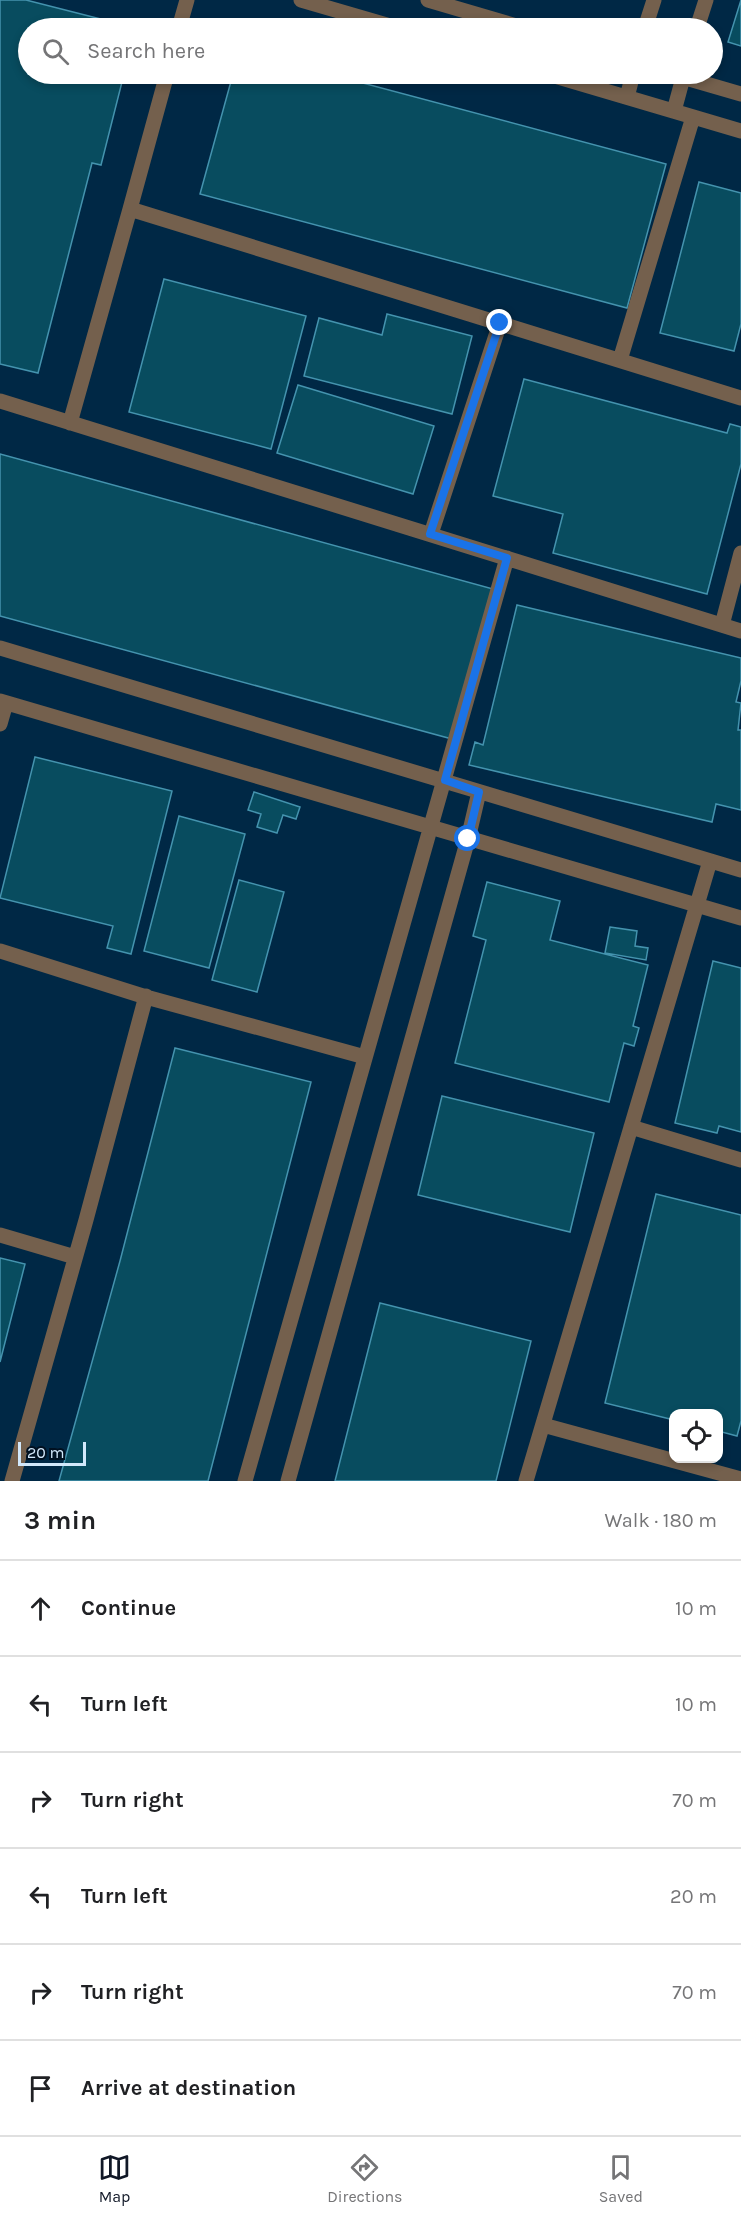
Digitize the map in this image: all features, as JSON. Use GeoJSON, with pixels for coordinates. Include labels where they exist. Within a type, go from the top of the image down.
{"type":"FeatureCollection","features":[{"type":"Feature","properties":{"kind":"street"},"geometry":{"type":"LineString","coordinates":[[182,18],[187,0]]}},
{"type":"Feature","properties":{"kind":"street"},"geometry":{"type":"LineString","coordinates":[[301,0],[362,18]]}},
{"type":"Feature","properties":{"kind":"street"},"geometry":{"type":"LineString","coordinates":[[428,0],[489,18]]}},
{"type":"Feature","properties":{"kind":"street"},"geometry":{"type":"LineString","coordinates":[[648,18],[654,0]]}},
{"type":"Feature","properties":{"kind":"street"},"geometry":{"type":"LineString","coordinates":[[700,18],[706,0]]}},
{"type":"Feature","properties":{"kind":"street"},"geometry":{"type":"LineString","coordinates":[[70,423],[164,84]]}},
{"type":"Feature","properties":{"kind":"street"},"geometry":{"type":"LineString","coordinates":[[582,84],[741,131]]}},
{"type":"Feature","properties":{"kind":"street"},"geometry":{"type":"LineString","coordinates":[[627,97],[630,84]]}},
{"type":"Feature","properties":{"kind":"street"},"geometry":{"type":"LineString","coordinates":[[674,111],[678,84]]}},
{"type":"Feature","properties":{"kind":"street"},"geometry":{"type":"LineString","coordinates":[[709,84],[741,94]]}},
{"type":"Feature","properties":{"kind":"street"},"geometry":{"type":"LineString","coordinates":[[620,360],[693,117]]}},
{"type":"Feature","properties":{"kind":"street"},"geometry":{"type":"LineString","coordinates":[[130,209],[741,398]]}},
{"type":"Feature","properties":{"kind":"street"},"geometry":{"type":"LineString","coordinates":[[430,534],[500,323]]}},
{"type":"Feature","properties":{"kind":"street"},"geometry":{"type":"LineString","coordinates":[[0,401],[741,631]]}},
{"type":"Feature","properties":{"kind":"street"},"geometry":{"type":"LineString","coordinates":[[722,625],[741,553]]}},
{"type":"Feature","properties":{"kind":"street"},"geometry":{"type":"LineString","coordinates":[[245,1481],[507,558]]}},
{"type":"Feature","properties":{"kind":"street"},"geometry":{"type":"LineString","coordinates":[[0,648],[741,870]]}},
{"type":"Feature","properties":{"kind":"street"},"geometry":{"type":"LineString","coordinates":[[0,724],[3,702],[741,918]]}},
{"type":"Feature","properties":{"kind":"street"},"geometry":{"type":"LineString","coordinates":[[288,1481],[468,839],[479,792]]}},
{"type":"Feature","properties":{"kind":"street"},"geometry":{"type":"LineString","coordinates":[[526,1481],[710,861]]}},
{"type":"Feature","properties":{"kind":"street"},"geometry":{"type":"LineString","coordinates":[[0,951],[146,996],[365,1057]]}},
{"type":"Feature","properties":{"kind":"street"},"geometry":{"type":"LineString","coordinates":[[12,1481],[146,996]]}},
{"type":"Feature","properties":{"kind":"street"},"geometry":{"type":"LineString","coordinates":[[631,1127],[741,1160]]}},
{"type":"Feature","properties":{"kind":"street"},"geometry":{"type":"LineString","coordinates":[[0,1235],[75,1257]]}},
{"type":"Feature","properties":{"kind":"street"},"geometry":{"type":"LineString","coordinates":[[543,1425],[741,1479]]}},
{"type":"Feature","properties":{"kind":"building"},"geometry":{"type":"Polygon","coordinates":[[[0,0],[26,0],[97,18],[18,18],[18,84],[121,84],[101,165],[92,163],[38,373],[0,364],[0,0]]]}},
{"type":"Feature","properties":{"kind":"building"},"geometry":{"type":"Polygon","coordinates":[[[741,0],[741,46],[728,42],[741,0]]]}},
{"type":"Feature","properties":{"kind":"building"},"geometry":{"type":"Polygon","coordinates":[[[230,84],[366,84],[666,164],[627,308],[200,194],[230,84]]]}},
{"type":"Feature","properties":{"kind":"building"},"geometry":{"type":"Polygon","coordinates":[[[699,182],[741,193],[741,324],[734,351],[660,333],[699,182]]]}},
{"type":"Feature","properties":{"kind":"building"},"geometry":{"type":"Polygon","coordinates":[[[164,279],[306,316],[271,449],[129,412],[164,279]]]}},
{"type":"Feature","properties":{"kind":"building"},"geometry":{"type":"Polygon","coordinates":[[[387,314],[472,336],[452,414],[304,376],[319,318],[382,335],[387,314]]]}},
{"type":"Feature","properties":{"kind":"building"},"geometry":{"type":"Polygon","coordinates":[[[524,379],[727,433],[730,424],[741,427],[741,464],[707,594],[553,553],[563,514],[493,496],[524,379]]]}},
{"type":"Feature","properties":{"kind":"building"},"geometry":{"type":"Polygon","coordinates":[[[298,385],[434,426],[413,494],[277,453],[298,385]]]}},
{"type":"Feature","properties":{"kind":"building"},"geometry":{"type":"Polygon","coordinates":[[[0,454],[493,589],[452,739],[0,616],[0,454]]]}},
{"type":"Feature","properties":{"kind":"building"},"geometry":{"type":"Polygon","coordinates":[[[517,605],[741,658],[741,681],[736,702],[741,703],[738,730],[741,730],[741,810],[716,804],[712,822],[469,765],[475,742],[483,745],[517,605]]]}},
{"type":"Feature","properties":{"kind":"building"},"geometry":{"type":"Polygon","coordinates":[[[35,757],[172,791],[131,954],[107,948],[113,926],[0,898],[35,757]]]}},
{"type":"Feature","properties":{"kind":"building"},"geometry":{"type":"Polygon","coordinates":[[[254,792],[300,807],[296,819],[283,815],[277,833],[257,827],[261,814],[248,810],[254,792]]]}},
{"type":"Feature","properties":{"kind":"building"},"geometry":{"type":"Polygon","coordinates":[[[179,816],[245,834],[209,968],[144,951],[179,816]]]}},
{"type":"Feature","properties":{"kind":"building"},"geometry":{"type":"Polygon","coordinates":[[[239,880],[284,892],[257,992],[212,980],[239,880]]]}},
{"type":"Feature","properties":{"kind":"building"},"geometry":{"type":"Polygon","coordinates":[[[487,882],[560,901],[550,940],[648,965],[633,1026],[639,1028],[634,1046],[624,1043],[609,1102],[455,1063],[486,940],[473,936],[487,882]]]}},
{"type":"Feature","properties":{"kind":"building"},"geometry":{"type":"Polygon","coordinates":[[[610,927],[637,931],[635,946],[648,948],[646,960],[605,953],[610,927]]]}},
{"type":"Feature","properties":{"kind":"building"},"geometry":{"type":"Polygon","coordinates":[[[713,961],[741,968],[741,1132],[719,1126],[717,1133],[675,1123],[713,961]]]}},
{"type":"Feature","properties":{"kind":"building"},"geometry":{"type":"Polygon","coordinates":[[[175,1048],[311,1082],[208,1481],[59,1481],[120,1261],[175,1048]]]}},
{"type":"Feature","properties":{"kind":"building"},"geometry":{"type":"Polygon","coordinates":[[[442,1096],[594,1133],[570,1232],[418,1195],[442,1096]]]}},
{"type":"Feature","properties":{"kind":"building"},"geometry":{"type":"Polygon","coordinates":[[[656,1194],[741,1215],[741,1421],[737,1436],[723,1432],[723,1409],[669,1409],[669,1419],[605,1403],[656,1194]]]}},
{"type":"Feature","properties":{"kind":"building"},"geometry":{"type":"Polygon","coordinates":[[[0,1258],[25,1264],[0,1362],[0,1258]]]}},
{"type":"Feature","properties":{"kind":"building"},"geometry":{"type":"Polygon","coordinates":[[[380,1303],[531,1341],[496,1481],[335,1481],[380,1303]]]}},
{"type":"Feature","properties":{"kind":"route"},"geometry":{"type":"LineString","coordinates":[[468,839],[479,792],[445,780],[507,558],[430,534],[500,323]]}}]}
